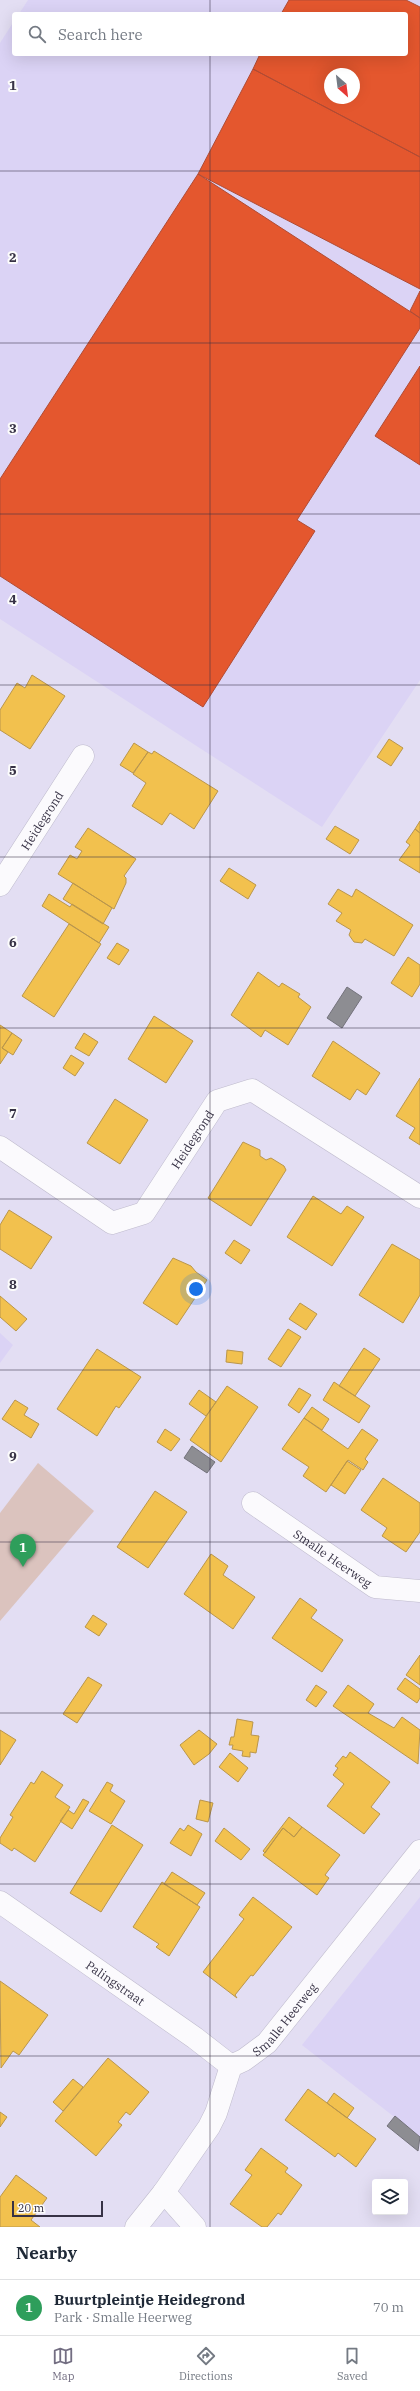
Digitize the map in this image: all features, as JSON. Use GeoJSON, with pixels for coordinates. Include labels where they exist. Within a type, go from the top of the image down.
{"type":"FeatureCollection","features":[{"type":"Feature","properties":{"kind":"street","name":"Heidegrond"},"geometry":{"type":"LineString","coordinates":[[0,885],[83,756]]}},
{"type":"Feature","properties":{"kind":"street","name":"Heidegrond"},"geometry":{"type":"LineString","coordinates":[[0,1147],[112,1223],[144,1213],[216,1100],[252,1090],[420,1197]]}},
{"type":"Feature","properties":{"kind":"street","name":"Smalle Heerweg"},"geometry":{"type":"LineString","coordinates":[[253,1503],[375,1587],[420,1591]]}},
{"type":"Feature","properties":{"kind":"street","name":"Smalle Heerweg"},"geometry":{"type":"LineString","coordinates":[[231,2066],[244,2060],[267,2042],[420,1851]]}},
{"type":"Feature","properties":{"kind":"street","name":"Palingstraat"},"geometry":{"type":"LineString","coordinates":[[0,1902],[195,2038],[231,2066]]}},
{"type":"Feature","properties":{"kind":"street"},"geometry":{"type":"LineString","coordinates":[[136,2227],[164,2192],[216,2114],[231,2066]]}},
{"type":"Feature","properties":{"kind":"street"},"geometry":{"type":"LineString","coordinates":[[164,2192],[195,2227]]}},
{"type":"Feature","properties":{"kind":"shaded area"},"geometry":{"type":"Polygon","coordinates":[[[28,0],[420,0],[420,680],[322,827],[0,619],[0,43],[12,24],[12,56],[408,56],[408,12],[20,12],[28,0]]]}},
{"type":"Feature","properties":{"kind":"shaded area"},"geometry":{"type":"Polygon","coordinates":[[[0,1333],[13,1345],[0,1363],[0,1333]]]}},
{"type":"Feature","properties":{"kind":"shaded area"},"geometry":{"type":"Polygon","coordinates":[[[38,1463],[94,1511],[0,1621],[0,1513],[38,1463]]]}},
{"type":"Feature","properties":{"kind":"shaded area"},"geometry":{"type":"Polygon","coordinates":[[[420,1897],[420,2137],[302,2045],[420,1897]]]}},
{"type":"Feature","properties":{"kind":"building: Homes"},"geometry":{"type":"Polygon","coordinates":[[[32,675],[65,696],[30,749],[0,730],[0,710],[17,683],[25,688],[32,675]]]}},
{"type":"Feature","properties":{"kind":"building: Homes"},"geometry":{"type":"Polygon","coordinates":[[[389,739],[403,748],[391,766],[377,757],[389,739]]]}},
{"type":"Feature","properties":{"kind":"building: Homes"},"geometry":{"type":"Polygon","coordinates":[[[134,743],[148,752],[133,773],[120,765],[134,743]]]}},
{"type":"Feature","properties":{"kind":"building: Homes"},"geometry":{"type":"Polygon","coordinates":[[[154,751],[218,791],[194,829],[170,813],[162,825],[132,806],[146,783],[133,774],[148,752],[152,754],[154,751]]]}},
{"type":"Feature","properties":{"kind":"building: Homes"},"geometry":{"type":"Polygon","coordinates":[[[420,821],[420,833],[415,829],[420,821]]]}},
{"type":"Feature","properties":{"kind":"building: Homes"},"geometry":{"type":"Polygon","coordinates":[[[335,826],[359,840],[350,854],[326,839],[335,826]]]}},
{"type":"Feature","properties":{"kind":"building: Homes"},"geometry":{"type":"Polygon","coordinates":[[[88,828],[136,859],[124,876],[126,878],[126,883],[114,909],[58,874],[70,855],[77,859],[82,851],[75,847],[88,828]]]}},
{"type":"Feature","properties":{"kind":"building: Homes"},"geometry":{"type":"Polygon","coordinates":[[[415,829],[420,833],[420,873],[399,860],[410,845],[406,842],[415,829]]]}},
{"type":"Feature","properties":{"kind":"building: Homes"},"geometry":{"type":"Polygon","coordinates":[[[229,868],[256,885],[248,899],[220,881],[229,868]]]}},
{"type":"Feature","properties":{"kind":"building: Homes"},"geometry":{"type":"Polygon","coordinates":[[[73,883],[112,908],[103,924],[63,899],[73,883]]]}},
{"type":"Feature","properties":{"kind":"building: Homes"},"geometry":{"type":"Polygon","coordinates":[[[338,889],[352,897],[356,889],[413,925],[394,956],[365,939],[362,943],[354,942],[349,935],[351,930],[336,921],[342,913],[328,904],[338,889]]]}},
{"type":"Feature","properties":{"kind":"building: Homes"},"geometry":{"type":"Polygon","coordinates":[[[49,894],[70,907],[72,904],[109,927],[99,943],[42,906],[49,894]]]}},
{"type":"Feature","properties":{"kind":"building: Homes"},"geometry":{"type":"Polygon","coordinates":[[[69,924],[101,944],[54,1017],[22,996],[69,924]]]}},
{"type":"Feature","properties":{"kind":"building: Homes"},"geometry":{"type":"Polygon","coordinates":[[[117,943],[129,950],[119,965],[107,958],[117,943]]]}},
{"type":"Feature","properties":{"kind":"building: Homes"},"geometry":{"type":"Polygon","coordinates":[[[408,957],[420,965],[420,984],[412,997],[391,983],[408,957]]]}},
{"type":"Feature","properties":{"kind":"building: Homes"},"geometry":{"type":"Polygon","coordinates":[[[258,972],[279,987],[282,983],[300,994],[298,997],[311,1007],[288,1045],[265,1030],[261,1037],[231,1015],[258,972]]]}},
{"type":"Feature","properties":{"kind":"building: Homes"},"geometry":{"type":"Polygon","coordinates":[[[154,1016],[193,1041],[166,1083],[128,1059],[154,1016]]]}},
{"type":"Feature","properties":{"kind":"building: Homes"},"geometry":{"type":"Polygon","coordinates":[[[0,1025],[12,1033],[2,1048],[8,1052],[0,1064],[0,1025]]]}},
{"type":"Feature","properties":{"kind":"building: Homes"},"geometry":{"type":"Polygon","coordinates":[[[12,1033],[22,1040],[13,1055],[2,1048],[12,1033]]]}},
{"type":"Feature","properties":{"kind":"building: Homes"},"geometry":{"type":"Polygon","coordinates":[[[84,1033],[98,1042],[89,1056],[75,1048],[84,1033]]]}},
{"type":"Feature","properties":{"kind":"building: Homes"},"geometry":{"type":"Polygon","coordinates":[[[333,1041],[380,1073],[366,1095],[357,1089],[350,1100],[312,1076],[333,1041]]]}},
{"type":"Feature","properties":{"kind":"building: Homes"},"geometry":{"type":"Polygon","coordinates":[[[71,1055],[84,1063],[75,1076],[63,1068],[71,1055]]]}},
{"type":"Feature","properties":{"kind":"building: Homes"},"geometry":{"type":"Polygon","coordinates":[[[420,1078],[420,1145],[409,1138],[415,1128],[396,1116],[420,1078]]]}},
{"type":"Feature","properties":{"kind":"building: Homes"},"geometry":{"type":"Polygon","coordinates":[[[115,1099],[148,1120],[120,1164],[87,1143],[115,1099]]]}},
{"type":"Feature","properties":{"kind":"building: Homes"},"geometry":{"type":"Polygon","coordinates":[[[243,1142],[260,1150],[260,1156],[266,1160],[271,1158],[284,1166],[286,1170],[251,1226],[208,1198],[243,1142]]]}},
{"type":"Feature","properties":{"kind":"building: Homes"},"geometry":{"type":"Polygon","coordinates":[[[313,1196],[341,1214],[347,1206],[364,1217],[332,1266],[287,1237],[313,1196]]]}},
{"type":"Feature","properties":{"kind":"building: Homes"},"geometry":{"type":"Polygon","coordinates":[[[9,1210],[52,1237],[31,1269],[0,1249],[0,1225],[9,1210]]]}},
{"type":"Feature","properties":{"kind":"building: Homes"},"geometry":{"type":"Polygon","coordinates":[[[234,1240],[250,1250],[241,1264],[225,1253],[234,1240]]]}},
{"type":"Feature","properties":{"kind":"building: Homes"},"geometry":{"type":"Polygon","coordinates":[[[392,1244],[420,1260],[420,1295],[403,1323],[359,1295],[392,1244]]]}},
{"type":"Feature","properties":{"kind":"building: Homes"},"geometry":{"type":"Polygon","coordinates":[[[173,1258],[191,1266],[196,1272],[207,1280],[177,1325],[143,1303],[173,1258]]]}},
{"type":"Feature","properties":{"kind":"building: Homes"},"geometry":{"type":"Polygon","coordinates":[[[0,1296],[27,1319],[16,1331],[0,1317],[0,1296]]]}},
{"type":"Feature","properties":{"kind":"building: Homes"},"geometry":{"type":"Polygon","coordinates":[[[300,1303],[317,1314],[306,1330],[289,1319],[300,1303]]]}},
{"type":"Feature","properties":{"kind":"building: Homes"},"geometry":{"type":"Polygon","coordinates":[[[288,1329],[301,1337],[281,1367],[268,1359],[288,1329]]]}},
{"type":"Feature","properties":{"kind":"building: Homes"},"geometry":{"type":"Polygon","coordinates":[[[364,1348],[380,1359],[355,1396],[339,1386],[364,1348]]]}},
{"type":"Feature","properties":{"kind":"building: Homes"},"geometry":{"type":"Polygon","coordinates":[[[97,1349],[141,1377],[119,1408],[116,1406],[97,1436],[57,1409],[97,1349]]]}},
{"type":"Feature","properties":{"kind":"building: Homes"},"geometry":{"type":"Polygon","coordinates":[[[227,1350],[243,1352],[242,1364],[226,1362],[227,1350]]]}},
{"type":"Feature","properties":{"kind":"building: Homes"},"geometry":{"type":"Polygon","coordinates":[[[334,1382],[370,1406],[359,1423],[323,1400],[334,1382]]]}},
{"type":"Feature","properties":{"kind":"building: Homes"},"geometry":{"type":"Polygon","coordinates":[[[227,1386],[258,1407],[221,1462],[190,1440],[227,1386]]]}},
{"type":"Feature","properties":{"kind":"building: Homes"},"geometry":{"type":"Polygon","coordinates":[[[299,1388],[311,1395],[299,1413],[288,1405],[299,1388]]]}},
{"type":"Feature","properties":{"kind":"building: Homes"},"geometry":{"type":"Polygon","coordinates":[[[199,1390],[216,1402],[206,1416],[189,1404],[199,1390]]]}},
{"type":"Feature","properties":{"kind":"building: Homes"},"geometry":{"type":"Polygon","coordinates":[[[15,1400],[28,1408],[24,1415],[39,1424],[31,1438],[2,1419],[15,1400]]]}},
{"type":"Feature","properties":{"kind":"building: Homes"},"geometry":{"type":"Polygon","coordinates":[[[312,1407],[329,1419],[322,1430],[304,1418],[312,1407]]]}},
{"type":"Feature","properties":{"kind":"building: Homes"},"geometry":{"type":"Polygon","coordinates":[[[304,1418],[348,1449],[362,1429],[378,1440],[365,1459],[368,1462],[363,1470],[348,1460],[326,1492],[303,1476],[309,1467],[282,1449],[304,1418]]]}},
{"type":"Feature","properties":{"kind":"building: Homes"},"geometry":{"type":"Polygon","coordinates":[[[165,1429],[180,1439],[171,1451],[157,1442],[165,1429]]]}},
{"type":"Feature","properties":{"kind":"building: Homes"},"geometry":{"type":"Polygon","coordinates":[[[347,1461],[361,1470],[345,1494],[331,1485],[347,1461]]]}},
{"type":"Feature","properties":{"kind":"building: Homes"},"geometry":{"type":"Polygon","coordinates":[[[383,1478],[420,1503],[420,1532],[406,1552],[382,1536],[387,1528],[361,1510],[383,1478]]]}},
{"type":"Feature","properties":{"kind":"building: Homes"},"geometry":{"type":"Polygon","coordinates":[[[155,1491],[187,1512],[148,1568],[117,1547],[155,1491]]]}},
{"type":"Feature","properties":{"kind":"building: Homes"},"geometry":{"type":"Polygon","coordinates":[[[211,1554],[228,1566],[223,1575],[255,1597],[233,1629],[184,1594],[211,1554]]]}},
{"type":"Feature","properties":{"kind":"building: Homes"},"geometry":{"type":"Polygon","coordinates":[[[300,1598],[317,1610],[311,1618],[343,1640],[322,1672],[272,1638],[300,1598]]]}},
{"type":"Feature","properties":{"kind":"building: Homes"},"geometry":{"type":"Polygon","coordinates":[[[93,1615],[107,1624],[99,1636],[85,1627],[93,1615]]]}},
{"type":"Feature","properties":{"kind":"building: Homes"},"geometry":{"type":"Polygon","coordinates":[[[420,1655],[420,1685],[406,1675],[420,1655]]]}},
{"type":"Feature","properties":{"kind":"building: Homes"},"geometry":{"type":"Polygon","coordinates":[[[88,1677],[102,1685],[77,1723],[63,1714],[88,1677]]]}},
{"type":"Feature","properties":{"kind":"building: Homes"},"geometry":{"type":"Polygon","coordinates":[[[405,1678],[420,1689],[420,1698],[417,1703],[397,1689],[405,1678]]]}},
{"type":"Feature","properties":{"kind":"building: Homes"},"geometry":{"type":"Polygon","coordinates":[[[316,1685],[327,1692],[316,1707],[306,1700],[316,1685]]]}},
{"type":"Feature","properties":{"kind":"building: Homes"},"geometry":{"type":"Polygon","coordinates":[[[348,1685],[374,1704],[368,1713],[394,1728],[402,1717],[420,1730],[418,1764],[333,1706],[348,1685]]]}},
{"type":"Feature","properties":{"kind":"building: Homes"},"geometry":{"type":"Polygon","coordinates":[[[237,1719],[253,1722],[251,1735],[259,1736],[256,1753],[250,1752],[250,1757],[242,1756],[243,1751],[232,1749],[233,1745],[229,1745],[231,1737],[234,1737],[237,1719]]]}},
{"type":"Feature","properties":{"kind":"building: Homes"},"geometry":{"type":"Polygon","coordinates":[[[0,1730],[16,1740],[0,1765],[0,1730]]]}},
{"type":"Feature","properties":{"kind":"building: Homes"},"geometry":{"type":"Polygon","coordinates":[[[199,1730],[217,1744],[209,1754],[194,1765],[180,1745],[199,1730]]]}},
{"type":"Feature","properties":{"kind":"building: Homes"},"geometry":{"type":"Polygon","coordinates":[[[350,1752],[390,1782],[371,1807],[380,1814],[364,1834],[327,1806],[344,1784],[333,1775],[338,1768],[335,1766],[343,1756],[346,1758],[350,1752]]]}},
{"type":"Feature","properties":{"kind":"building: Homes"},"geometry":{"type":"Polygon","coordinates":[[[230,1753],[248,1768],[238,1782],[219,1767],[230,1753]]]}},
{"type":"Feature","properties":{"kind":"building: Homes"},"geometry":{"type":"Polygon","coordinates":[[[42,1771],[63,1785],[55,1797],[70,1807],[35,1862],[14,1848],[12,1851],[0,1843],[0,1838],[13,1817],[10,1815],[31,1782],[34,1784],[42,1771]]]}},
{"type":"Feature","properties":{"kind":"building: Homes"},"geometry":{"type":"Polygon","coordinates":[[[107,1782],[113,1785],[110,1791],[125,1801],[111,1824],[89,1811],[107,1782]]]}},
{"type":"Feature","properties":{"kind":"building: Homes"},"geometry":{"type":"Polygon","coordinates":[[[83,1799],[89,1802],[72,1829],[60,1821],[68,1810],[74,1814],[83,1799]]]}},
{"type":"Feature","properties":{"kind":"building: Homes"},"geometry":{"type":"Polygon","coordinates":[[[200,1800],[213,1803],[208,1822],[196,1819],[200,1800]]]}},
{"type":"Feature","properties":{"kind":"building: Homes"},"geometry":{"type":"Polygon","coordinates":[[[289,1817],[302,1827],[294,1837],[283,1828],[265,1853],[263,1851],[289,1817]]]}},
{"type":"Feature","properties":{"kind":"building: Homes"},"geometry":{"type":"Polygon","coordinates":[[[112,1825],[143,1845],[101,1912],[70,1893],[112,1825]]]}},
{"type":"Feature","properties":{"kind":"building: Homes"},"geometry":{"type":"Polygon","coordinates":[[[188,1825],[202,1834],[191,1856],[170,1843],[180,1828],[184,1831],[188,1825]]]}},
{"type":"Feature","properties":{"kind":"building: Homes"},"geometry":{"type":"Polygon","coordinates":[[[302,1827],[340,1855],[325,1875],[329,1878],[317,1895],[263,1855],[283,1828],[294,1837],[302,1827]]]}},
{"type":"Feature","properties":{"kind":"building: Homes"},"geometry":{"type":"Polygon","coordinates":[[[224,1828],[250,1849],[241,1860],[215,1841],[224,1828]]]}},
{"type":"Feature","properties":{"kind":"building: Homes"},"geometry":{"type":"Polygon","coordinates":[[[172,1872],[205,1893],[197,1905],[164,1884],[172,1872]]]}},
{"type":"Feature","properties":{"kind":"building: Homes"},"geometry":{"type":"Polygon","coordinates":[[[162,1882],[200,1907],[169,1956],[156,1947],[159,1944],[133,1927],[162,1882]]]}},
{"type":"Feature","properties":{"kind":"building: Homes"},"geometry":{"type":"Polygon","coordinates":[[[253,1897],[292,1927],[253,1976],[251,1975],[235,1995],[237,1998],[203,1972],[244,1919],[239,1915],[253,1897]]]}},
{"type":"Feature","properties":{"kind":"building: Homes"},"geometry":{"type":"Polygon","coordinates":[[[0,1981],[48,2015],[19,2055],[13,2051],[1,2068],[0,1981]]]}},
{"type":"Feature","properties":{"kind":"building: Homes"},"geometry":{"type":"Polygon","coordinates":[[[108,2058],[149,2092],[130,2115],[126,2112],[118,2122],[122,2125],[96,2156],[55,2121],[108,2058]]]}},
{"type":"Feature","properties":{"kind":"building: Homes"},"geometry":{"type":"Polygon","coordinates":[[[73,2079],[83,2087],[63,2111],[53,2102],[73,2079]]]}},
{"type":"Feature","properties":{"kind":"building: Homes"},"geometry":{"type":"Polygon","coordinates":[[[308,2089],[376,2139],[356,2167],[338,2153],[335,2157],[285,2120],[308,2089]]]}},
{"type":"Feature","properties":{"kind":"building: Homes"},"geometry":{"type":"Polygon","coordinates":[[[334,2093],[354,2108],[347,2118],[327,2103],[334,2093]]]}},
{"type":"Feature","properties":{"kind":"building: Homes"},"geometry":{"type":"Polygon","coordinates":[[[0,2112],[7,2117],[0,2127],[0,2112]]]}},
{"type":"Feature","properties":{"kind":"building: Homes"},"geometry":{"type":"Polygon","coordinates":[[[261,2148],[288,2168],[285,2172],[302,2185],[281,2215],[278,2213],[267,2227],[262,2227],[230,2204],[252,2175],[245,2170],[261,2148]]]}},
{"type":"Feature","properties":{"kind":"building: Homes"},"geometry":{"type":"Polygon","coordinates":[[[16,2175],[47,2198],[31,2220],[40,2227],[0,2227],[0,2197],[16,2175]]]}},
{"type":"Feature","properties":{"kind":"building: Shops"},"geometry":{"type":"Polygon","coordinates":[[[289,0],[406,0],[420,7],[420,157],[253,69],[259,56],[408,56],[408,12],[282,12],[289,0]]]}},
{"type":"Feature","properties":{"kind":"building: Shops"},"geometry":{"type":"Polygon","coordinates":[[[253,69],[420,157],[420,289],[198,174],[253,69]]]}},
{"type":"Feature","properties":{"kind":"building: Shops"},"geometry":{"type":"Polygon","coordinates":[[[198,174],[420,318],[420,328],[297,520],[315,531],[203,707],[0,576],[0,479],[198,174]]]}},
{"type":"Feature","properties":{"kind":"building: Shops"},"geometry":{"type":"Polygon","coordinates":[[[420,291],[420,318],[410,311],[420,291]]]}},
{"type":"Feature","properties":{"kind":"building: Shops"},"geometry":{"type":"Polygon","coordinates":[[[420,366],[420,465],[375,436],[420,366]]]}},
{"type":"Feature","properties":{"kind":"building: Industry"},"geometry":{"type":"Polygon","coordinates":[[[347,987],[362,997],[342,1028],[327,1018],[347,987]]]}},
{"type":"Feature","properties":{"kind":"building: Industry"},"geometry":{"type":"Polygon","coordinates":[[[192,1446],[215,1462],[207,1473],[184,1458],[192,1446]]]}},
{"type":"Feature","properties":{"kind":"building: Industry"},"geometry":{"type":"Polygon","coordinates":[[[395,2116],[420,2137],[418,2151],[387,2126],[395,2116]]]}},
{"type":"Feature","properties":{"kind":"place","name":"Buurtpleintje Heidegrond"},"geometry":{"type":"Point","coordinates":[23,1567]}}]}
